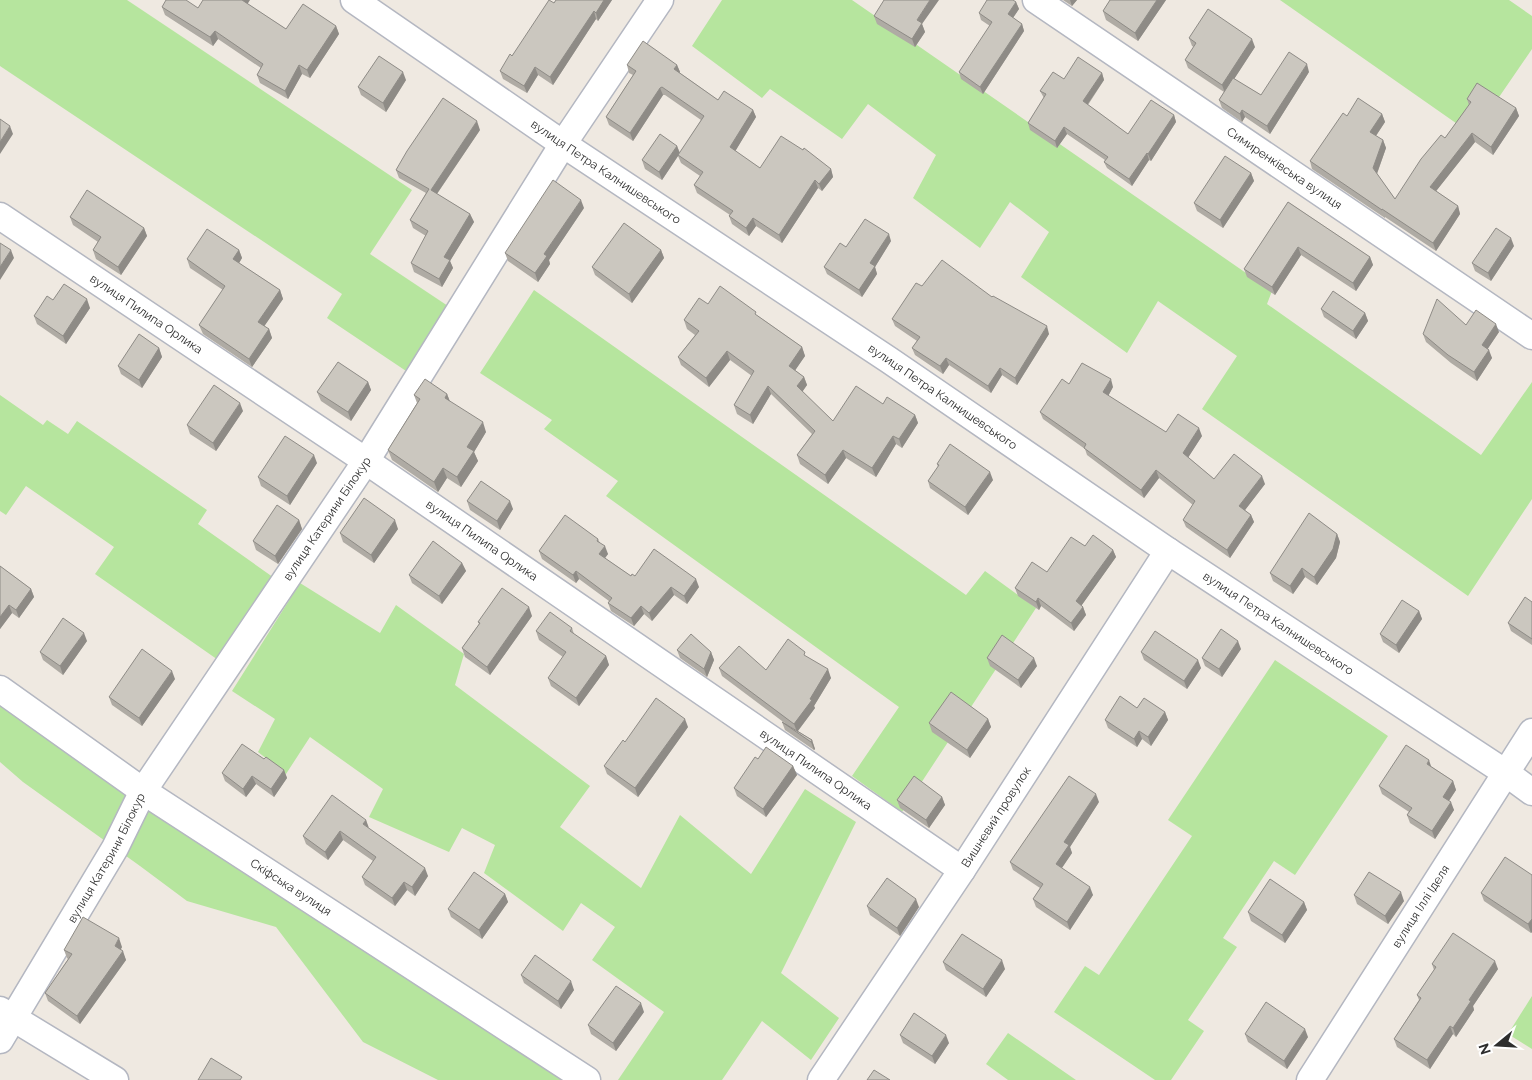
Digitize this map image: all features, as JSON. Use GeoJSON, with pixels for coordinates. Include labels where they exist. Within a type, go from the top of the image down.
{"type":"FeatureCollection","features":[{"type":"Feature","properties":{"kind":"street","name":"вулиця Петра Калнишевського"},"geometry":{"type":"LineString","coordinates":[[354,0],[563,144],[889,360],[1168,551],[1532,792]]}},
{"type":"Feature","properties":{"kind":"street","name":"вулиця Катерини Білокур"},"geometry":{"type":"LineString","coordinates":[[0,1040],[7,1014],[115,848],[143,791],[366,461],[563,144],[660,0]]}},
{"type":"Feature","properties":{"kind":"street","name":"Симиренківська вулиця"},"geometry":{"type":"LineString","coordinates":[[1036,0],[1532,336]]}},
{"type":"Feature","properties":{"kind":"street","name":"вулиця Пилипа Орлика"},"geometry":{"type":"LineString","coordinates":[[0,216],[366,461],[962,870]]}},
{"type":"Feature","properties":{"kind":"street","name":"Вишневий провулок"},"geometry":{"type":"LineString","coordinates":[[821,1080],[962,870],[1168,551]]}},
{"type":"Feature","properties":{"kind":"street","name":"Скіфська вулиця"},"geometry":{"type":"LineString","coordinates":[[0,689],[143,791],[588,1080]]}},
{"type":"Feature","properties":{"kind":"street","name":"вулиця Іллі Іделя"},"geometry":{"type":"LineString","coordinates":[[1310,1080],[1532,732]]}},
{"type":"Feature","properties":{"kind":"street"},"geometry":{"type":"LineString","coordinates":[[7,1014],[115,1080]]}},
{"type":"Feature","properties":{"kind":"green space"},"geometry":{"type":"Polygon","coordinates":[[[0,0],[127,0],[412,190],[370,254],[460,314],[418,379],[327,318],[342,294],[0,66],[0,0]]]}},
{"type":"Feature","properties":{"kind":"green space"},"geometry":{"type":"Polygon","coordinates":[[[722,0],[852,0],[1272,291],[1267,304],[1481,455],[1532,382],[1532,499],[1468,596],[1202,409],[1237,356],[1158,301],[1127,353],[1021,277],[1049,232],[1010,202],[980,248],[913,198],[936,155],[868,104],[842,139],[770,89],[762,98],[692,46],[722,0]]]}},
{"type":"Feature","properties":{"kind":"green space"},"geometry":{"type":"Polygon","coordinates":[[[1280,0],[1509,0],[1532,16],[1532,49],[1473,135],[1280,0]]]}},
{"type":"Feature","properties":{"kind":"green space"},"geometry":{"type":"Polygon","coordinates":[[[534,290],[966,595],[985,571],[1036,608],[902,812],[852,776],[899,707],[606,496],[618,481],[544,429],[552,420],[480,373],[534,290]]]}},
{"type":"Feature","properties":{"kind":"green space"},"geometry":{"type":"Polygon","coordinates":[[[0,395],[43,425],[47,420],[68,434],[77,421],[207,510],[198,524],[287,587],[231,669],[95,574],[114,547],[26,486],[6,515],[0,511],[0,395]]]}},
{"type":"Feature","properties":{"kind":"green space"},"geometry":{"type":"Polygon","coordinates":[[[300,583],[380,633],[396,605],[464,654],[455,685],[590,786],[560,827],[641,888],[680,815],[751,874],[805,789],[856,822],[781,973],[839,1018],[811,1060],[762,1021],[722,1080],[618,1080],[664,1012],[592,960],[615,927],[581,903],[563,931],[484,873],[495,845],[462,828],[449,852],[369,817],[383,789],[310,737],[286,774],[258,752],[275,719],[232,691],[300,583]]]}},
{"type":"Feature","properties":{"kind":"green space"},"geometry":{"type":"Polygon","coordinates":[[[1275,660],[1388,736],[1295,875],[1274,861],[1223,938],[1237,947],[1188,1020],[1204,1031],[1171,1080],[1155,1080],[1054,1012],[1085,966],[1099,975],[1192,836],[1168,820],[1275,660]]]}},
{"type":"Feature","properties":{"kind":"green space"},"geometry":{"type":"Polygon","coordinates":[[[0,689],[587,1080],[438,1080],[363,1042],[276,927],[187,901],[23,782],[0,762],[0,689]]]}},
{"type":"Feature","properties":{"kind":"green space"},"geometry":{"type":"Polygon","coordinates":[[[1532,996],[1532,1049],[1508,1034],[1532,996]]]}},
{"type":"Feature","properties":{"kind":"green space"},"geometry":{"type":"Polygon","coordinates":[[[1008,1033],[1076,1080],[1008,1080],[986,1064],[1008,1033]]]}},
{"type":"Feature","properties":{"kind":"building"},"geometry":{"type":"Polygon","coordinates":[[[166,0],[186,0],[198,8],[203,0],[242,0],[286,29],[303,4],[336,26],[307,70],[299,65],[285,91],[257,75],[263,64],[215,31],[210,37],[162,7],[166,0]]]}},
{"type":"Feature","properties":{"kind":"building"},"geometry":{"type":"Polygon","coordinates":[[[549,0],[554,3],[556,0],[604,0],[596,13],[594,11],[550,77],[535,67],[524,86],[500,71],[549,0]]]}},
{"type":"Feature","properties":{"kind":"building"},"geometry":{"type":"Polygon","coordinates":[[[884,0],[930,0],[917,20],[922,23],[912,39],[874,16],[884,0]]]}},
{"type":"Feature","properties":{"kind":"building"},"geometry":{"type":"Polygon","coordinates":[[[987,0],[1013,0],[1016,2],[1008,14],[1022,24],[980,87],[959,72],[992,22],[979,13],[987,0]]]}},
{"type":"Feature","properties":{"kind":"building"},"geometry":{"type":"Polygon","coordinates":[[[1110,0],[1157,0],[1135,33],[1103,11],[1110,0]]]}},
{"type":"Feature","properties":{"kind":"building"},"geometry":{"type":"Polygon","coordinates":[[[1208,9],[1252,39],[1222,85],[1185,60],[1196,43],[1189,38],[1208,9]]]}},
{"type":"Feature","properties":{"kind":"building"},"geometry":{"type":"Polygon","coordinates":[[[643,41],[677,65],[674,69],[718,100],[724,91],[753,110],[730,147],[760,168],[781,136],[803,150],[804,148],[831,169],[819,184],[815,180],[779,235],[753,218],[746,228],[729,216],[733,211],[694,185],[703,172],[678,155],[704,116],[662,87],[630,133],[606,117],[636,71],[627,65],[643,41]]]}},
{"type":"Feature","properties":{"kind":"building"},"geometry":{"type":"Polygon","coordinates":[[[1289,52],[1307,64],[1267,126],[1242,110],[1240,114],[1219,100],[1233,78],[1261,95],[1289,52]]]}},
{"type":"Feature","properties":{"kind":"building"},"geometry":{"type":"Polygon","coordinates":[[[379,56],[403,72],[383,103],[358,87],[379,56]]]}},
{"type":"Feature","properties":{"kind":"building"},"geometry":{"type":"Polygon","coordinates":[[[1078,57],[1102,73],[1083,101],[1128,134],[1151,100],[1174,115],[1129,179],[1104,162],[1108,157],[1064,127],[1055,141],[1028,123],[1046,94],[1040,91],[1053,72],[1064,79],[1078,57]]]}},
{"type":"Feature","properties":{"kind":"building"},"geometry":{"type":"Polygon","coordinates":[[[1477,83],[1516,108],[1491,147],[1472,133],[1430,187],[1458,206],[1433,243],[1310,161],[1343,113],[1347,116],[1358,98],[1382,114],[1370,132],[1383,140],[1373,168],[1395,199],[1421,159],[1441,135],[1445,138],[1471,102],[1467,99],[1477,83]]]}},
{"type":"Feature","properties":{"kind":"building"},"geometry":{"type":"Polygon","coordinates":[[[443,98],[477,121],[431,190],[470,214],[444,257],[450,260],[439,279],[411,263],[428,231],[410,220],[429,189],[396,170],[443,98]]]}},
{"type":"Feature","properties":{"kind":"building"},"geometry":{"type":"Polygon","coordinates":[[[0,119],[10,126],[0,142],[0,119]]]}},
{"type":"Feature","properties":{"kind":"building"},"geometry":{"type":"Polygon","coordinates":[[[660,134],[677,146],[659,172],[642,160],[660,134]]]}},
{"type":"Feature","properties":{"kind":"building"},"geometry":{"type":"Polygon","coordinates":[[[1225,156],[1251,173],[1220,220],[1194,203],[1225,156]]]}},
{"type":"Feature","properties":{"kind":"building"},"geometry":{"type":"Polygon","coordinates":[[[553,180],[581,200],[544,254],[547,256],[535,273],[505,253],[553,180]]]}},
{"type":"Feature","properties":{"kind":"building"},"geometry":{"type":"Polygon","coordinates":[[[87,190],[144,228],[118,267],[93,250],[101,237],[70,217],[87,190]]]}},
{"type":"Feature","properties":{"kind":"building"},"geometry":{"type":"Polygon","coordinates":[[[1288,202],[1370,257],[1353,283],[1298,247],[1272,287],[1244,269],[1288,202]]]}},
{"type":"Feature","properties":{"kind":"building"},"geometry":{"type":"Polygon","coordinates":[[[865,219],[889,234],[870,263],[875,266],[859,290],[824,267],[840,243],[846,247],[865,219]]]}},
{"type":"Feature","properties":{"kind":"building"},"geometry":{"type":"Polygon","coordinates":[[[624,223],[661,250],[629,294],[592,267],[624,223]]]}},
{"type":"Feature","properties":{"kind":"building"},"geometry":{"type":"Polygon","coordinates":[[[1496,228],[1511,238],[1488,273],[1472,263],[1496,228]]]}},
{"type":"Feature","properties":{"kind":"building"},"geometry":{"type":"Polygon","coordinates":[[[207,229],[239,250],[233,259],[280,290],[258,322],[269,329],[249,359],[199,325],[225,286],[187,259],[207,229]]]}},
{"type":"Feature","properties":{"kind":"building"},"geometry":{"type":"Polygon","coordinates":[[[0,243],[11,250],[0,267],[0,243]]]}},
{"type":"Feature","properties":{"kind":"building"},"geometry":{"type":"Polygon","coordinates":[[[942,260],[992,297],[1047,326],[1015,378],[1000,368],[988,386],[946,358],[940,366],[912,348],[920,337],[892,319],[916,283],[922,286],[942,260]]]}},
{"type":"Feature","properties":{"kind":"building"},"geometry":{"type":"Polygon","coordinates":[[[64,284],[87,299],[63,336],[34,316],[47,296],[53,300],[64,284]]]}},
{"type":"Feature","properties":{"kind":"building"},"geometry":{"type":"Polygon","coordinates":[[[720,286],[756,312],[755,314],[802,347],[789,366],[804,377],[797,386],[833,421],[856,386],[883,404],[887,397],[915,415],[899,439],[893,436],[872,468],[843,450],[825,475],[797,455],[815,431],[768,386],[750,415],[734,405],[754,371],[727,351],[706,378],[678,357],[699,331],[684,320],[699,298],[708,304],[720,286]]]}},
{"type":"Feature","properties":{"kind":"building"},"geometry":{"type":"Polygon","coordinates":[[[1333,291],[1365,313],[1353,331],[1321,309],[1333,291]]]}},
{"type":"Feature","properties":{"kind":"building"},"geometry":{"type":"Polygon","coordinates":[[[1437,299],[1466,325],[1476,310],[1496,324],[1482,345],[1489,350],[1474,372],[1448,355],[1423,334],[1437,299]]]}},
{"type":"Feature","properties":{"kind":"building"},"geometry":{"type":"Polygon","coordinates":[[[139,334],[159,348],[139,380],[118,366],[139,334]]]}},
{"type":"Feature","properties":{"kind":"building"},"geometry":{"type":"Polygon","coordinates":[[[338,362],[368,382],[348,412],[317,392],[338,362]]]}},
{"type":"Feature","properties":{"kind":"building"},"geometry":{"type":"Polygon","coordinates":[[[1082,363],[1111,379],[1103,392],[1166,432],[1178,414],[1199,428],[1183,453],[1214,479],[1234,454],[1262,476],[1239,506],[1251,515],[1227,550],[1183,520],[1195,501],[1156,470],[1141,490],[1084,448],[1086,444],[1040,412],[1062,379],[1069,384],[1082,363]]]}},
{"type":"Feature","properties":{"kind":"building"},"geometry":{"type":"Polygon","coordinates":[[[425,379],[447,394],[445,398],[483,422],[467,447],[474,451],[457,477],[443,468],[434,482],[388,450],[420,399],[414,395],[425,379]]]}},
{"type":"Feature","properties":{"kind":"building"},"geometry":{"type":"Polygon","coordinates":[[[214,385],[240,403],[213,443],[187,425],[214,385]]]}},
{"type":"Feature","properties":{"kind":"building"},"geometry":{"type":"Polygon","coordinates":[[[285,436],[314,455],[287,496],[258,477],[285,436]]]}},
{"type":"Feature","properties":{"kind":"building"},"geometry":{"type":"Polygon","coordinates":[[[950,444],[990,472],[965,507],[928,481],[950,444]]]}},
{"type":"Feature","properties":{"kind":"building"},"geometry":{"type":"Polygon","coordinates":[[[481,481],[510,501],[497,521],[467,501],[481,481]]]}},
{"type":"Feature","properties":{"kind":"building"},"geometry":{"type":"Polygon","coordinates":[[[364,498],[395,520],[371,555],[340,533],[364,498]]]}},
{"type":"Feature","properties":{"kind":"building"},"geometry":{"type":"Polygon","coordinates":[[[277,505],[299,520],[275,556],[253,541],[277,505]]]}},
{"type":"Feature","properties":{"kind":"building"},"geometry":{"type":"Polygon","coordinates":[[[1309,513],[1337,534],[1333,549],[1314,577],[1302,568],[1290,586],[1270,573],[1309,513]]]}},
{"type":"Feature","properties":{"kind":"building"},"geometry":{"type":"Polygon","coordinates":[[[565,515],[605,546],[599,554],[631,576],[632,574],[635,576],[654,549],[696,579],[684,596],[671,587],[649,613],[641,606],[631,618],[608,603],[612,598],[576,571],[573,575],[539,551],[565,515]]]}},
{"type":"Feature","properties":{"kind":"building"},"geometry":{"type":"Polygon","coordinates":[[[1093,535],[1113,550],[1076,601],[1083,607],[1071,623],[1038,598],[1036,602],[1015,588],[1032,562],[1047,572],[1071,537],[1085,546],[1093,535]]]}},
{"type":"Feature","properties":{"kind":"building"},"geometry":{"type":"Polygon","coordinates":[[[433,541],[462,563],[439,596],[409,575],[433,541]]]}},
{"type":"Feature","properties":{"kind":"building"},"geometry":{"type":"Polygon","coordinates":[[[0,566],[31,589],[16,610],[9,605],[0,617],[0,566]]]}},
{"type":"Feature","properties":{"kind":"building"},"geometry":{"type":"Polygon","coordinates":[[[502,588],[529,607],[487,667],[462,648],[502,588]]]}},
{"type":"Feature","properties":{"kind":"building"},"geometry":{"type":"Polygon","coordinates":[[[1525,597],[1532,602],[1532,639],[1508,623],[1525,597]]]}},
{"type":"Feature","properties":{"kind":"building"},"geometry":{"type":"Polygon","coordinates":[[[1402,600],[1419,611],[1396,645],[1380,634],[1402,600]]]}},
{"type":"Feature","properties":{"kind":"building"},"geometry":{"type":"Polygon","coordinates":[[[550,612],[572,628],[570,631],[606,656],[576,698],[548,678],[566,652],[536,631],[550,612]]]}},
{"type":"Feature","properties":{"kind":"building"},"geometry":{"type":"Polygon","coordinates":[[[63,618],[84,633],[60,666],[40,652],[63,618]]]}},
{"type":"Feature","properties":{"kind":"building"},"geometry":{"type":"Polygon","coordinates":[[[1221,629],[1238,641],[1219,669],[1202,658],[1221,629]]]}},
{"type":"Feature","properties":{"kind":"building"},"geometry":{"type":"Polygon","coordinates":[[[1155,631],[1198,660],[1184,681],[1141,652],[1155,631]]]}},
{"type":"Feature","properties":{"kind":"building"},"geometry":{"type":"Polygon","coordinates":[[[691,634],[711,652],[704,669],[677,650],[691,634]]]}},
{"type":"Feature","properties":{"kind":"building"},"geometry":{"type":"Polygon","coordinates":[[[1002,635],[1034,658],[1018,680],[987,658],[1002,635]]]}},
{"type":"Feature","properties":{"kind":"building"},"geometry":{"type":"Polygon","coordinates":[[[788,639],[805,652],[804,655],[828,669],[810,699],[812,700],[794,724],[719,668],[739,646],[766,670],[788,639]]]}},
{"type":"Feature","properties":{"kind":"building"},"geometry":{"type":"Polygon","coordinates":[[[142,649],[172,671],[139,718],[109,697],[142,649]]]}},
{"type":"Feature","properties":{"kind":"building"},"geometry":{"type":"Polygon","coordinates":[[[951,692],[988,719],[967,750],[929,723],[951,692]]]}},
{"type":"Feature","properties":{"kind":"building"},"geometry":{"type":"Polygon","coordinates":[[[1120,696],[1137,708],[1144,698],[1165,712],[1148,737],[1139,731],[1134,739],[1105,720],[1120,696]]]}},
{"type":"Feature","properties":{"kind":"building"},"geometry":{"type":"Polygon","coordinates":[[[656,698],[685,719],[635,788],[604,766],[623,740],[625,742],[656,698]]]}},
{"type":"Feature","properties":{"kind":"building"},"geometry":{"type":"Polygon","coordinates":[[[782,722],[812,740],[811,742],[782,722]]]}},
{"type":"Feature","properties":{"kind":"building"},"geometry":{"type":"Polygon","coordinates":[[[242,744],[264,759],[266,757],[284,770],[271,789],[252,776],[243,789],[222,773],[242,744]]]}},
{"type":"Feature","properties":{"kind":"building"},"geometry":{"type":"Polygon","coordinates":[[[1406,745],[1429,760],[1427,764],[1453,781],[1443,797],[1451,802],[1432,831],[1407,815],[1412,808],[1379,786],[1406,745]]]}},
{"type":"Feature","properties":{"kind":"building"},"geometry":{"type":"Polygon","coordinates":[[[766,747],[793,766],[763,809],[734,788],[755,757],[758,759],[766,747]]]}},
{"type":"Feature","properties":{"kind":"building"},"geometry":{"type":"Polygon","coordinates":[[[914,776],[942,797],[926,820],[897,800],[914,776]]]}},
{"type":"Feature","properties":{"kind":"building"},"geometry":{"type":"Polygon","coordinates":[[[1069,776],[1096,794],[1064,842],[1069,845],[1056,864],[1090,887],[1067,922],[1033,899],[1043,884],[1010,862],[1069,776]]]}},
{"type":"Feature","properties":{"kind":"building"},"geometry":{"type":"Polygon","coordinates":[[[332,795],[366,820],[363,824],[425,868],[412,887],[404,882],[392,898],[362,877],[376,857],[340,831],[325,852],[303,836],[332,795]]]}},
{"type":"Feature","properties":{"kind":"building"},"geometry":{"type":"Polygon","coordinates":[[[1505,857],[1532,875],[1532,919],[1528,924],[1481,893],[1505,857]]]}},
{"type":"Feature","properties":{"kind":"building"},"geometry":{"type":"Polygon","coordinates":[[[474,872],[505,894],[479,930],[448,909],[474,872]]]}},
{"type":"Feature","properties":{"kind":"building"},"geometry":{"type":"Polygon","coordinates":[[[1369,872],[1401,892],[1385,916],[1354,895],[1369,872]]]}},
{"type":"Feature","properties":{"kind":"building"},"geometry":{"type":"Polygon","coordinates":[[[887,878],[916,899],[897,928],[867,906],[887,878]]]}},
{"type":"Feature","properties":{"kind":"building"},"geometry":{"type":"Polygon","coordinates":[[[1270,879],[1304,902],[1282,935],[1248,912],[1270,879]]]}},
{"type":"Feature","properties":{"kind":"building"},"geometry":{"type":"Polygon","coordinates":[[[83,917],[119,938],[115,946],[123,951],[77,1016],[45,993],[72,954],[64,950],[83,917]]]}},
{"type":"Feature","properties":{"kind":"building"},"geometry":{"type":"Polygon","coordinates":[[[1453,933],[1495,961],[1453,1028],[1450,1026],[1427,1060],[1394,1039],[1421,998],[1417,995],[1436,967],[1432,964],[1453,933]]]}},
{"type":"Feature","properties":{"kind":"building"},"geometry":{"type":"Polygon","coordinates":[[[962,934],[1002,960],[983,989],[943,962],[962,934]]]}},
{"type":"Feature","properties":{"kind":"building"},"geometry":{"type":"Polygon","coordinates":[[[535,955],[571,981],[558,1001],[521,975],[535,955]]]}},
{"type":"Feature","properties":{"kind":"building"},"geometry":{"type":"Polygon","coordinates":[[[616,986],[641,1003],[613,1043],[588,1025],[616,986]]]}},
{"type":"Feature","properties":{"kind":"building"},"geometry":{"type":"Polygon","coordinates":[[[1266,1002],[1305,1029],[1284,1061],[1245,1034],[1266,1002]]]}},
{"type":"Feature","properties":{"kind":"building"},"geometry":{"type":"Polygon","coordinates":[[[914,1013],[946,1035],[932,1056],[900,1035],[914,1013]]]}},
{"type":"Feature","properties":{"kind":"building"},"geometry":{"type":"Polygon","coordinates":[[[211,1058],[242,1077],[240,1080],[198,1080],[211,1058]]]}},
{"type":"Feature","properties":{"kind":"building"},"geometry":{"type":"Polygon","coordinates":[[[874,1070],[890,1080],[867,1080],[874,1070]]]}}]}
